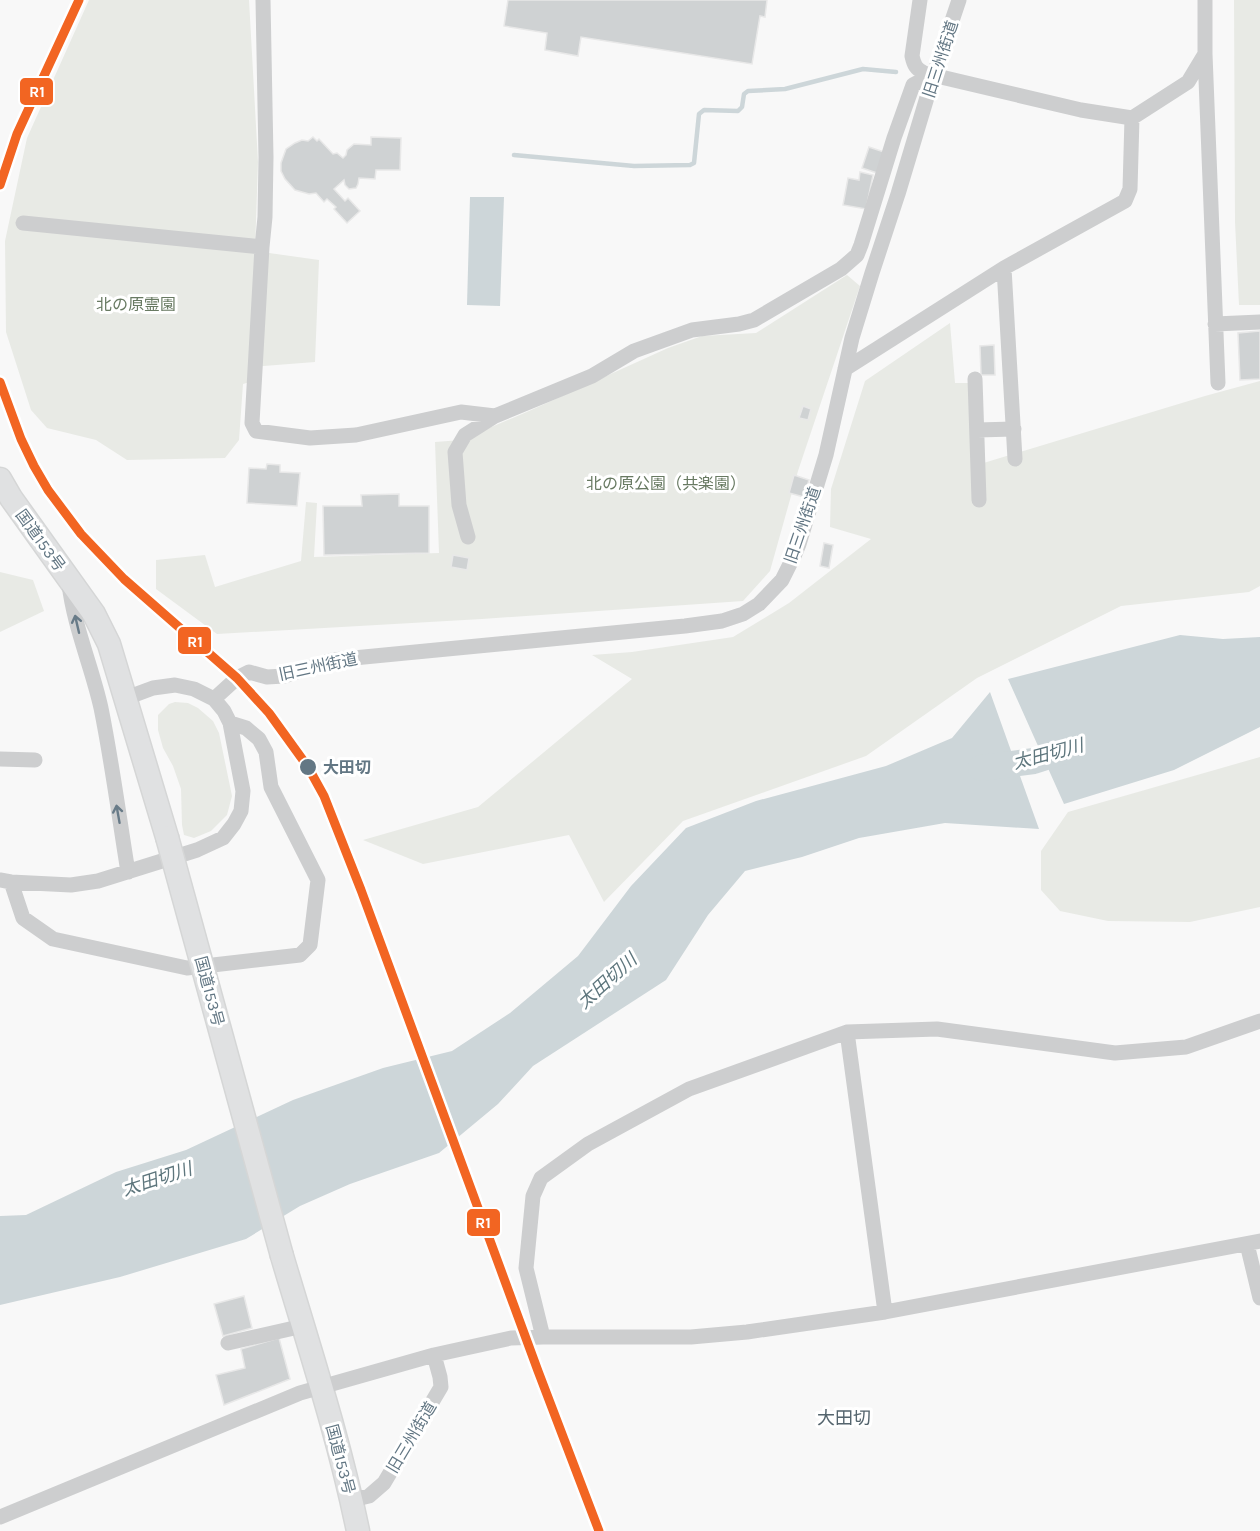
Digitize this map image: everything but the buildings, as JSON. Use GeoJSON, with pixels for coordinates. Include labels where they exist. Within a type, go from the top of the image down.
{"type":"FeatureCollection","features":[{"type":"Feature","properties":{"kind":"highway","name":"国道153号"},"geometry":{"type":"LineString","coordinates":[[0,478],[6,500],[68,577],[94,614],[109,644],[167,837],[282,1256],[321,1387],[352,1500],[358,1531]]}},
{"type":"Feature","properties":{"kind":"street"},"geometry":{"type":"LineString","coordinates":[[263,0],[266,157],[265,217],[252,423],[256,431],[310,438],[356,435],[461,412],[495,416]]}},
{"type":"Feature","properties":{"kind":"street"},"geometry":{"type":"LineString","coordinates":[[920,0],[912,56],[913,63],[918,70],[1081,110],[1132,118],[1188,82],[1205,54]]}},
{"type":"Feature","properties":{"kind":"street","name":"旧三州街道"},"geometry":{"type":"LineString","coordinates":[[214,699],[237,678],[249,672],[267,677],[284,676],[333,660],[685,626],[722,621],[743,614],[759,604],[782,580],[799,544],[826,455],[852,338],[959,0]]}},
{"type":"Feature","properties":{"kind":"street"},"geometry":{"type":"LineString","coordinates":[[1205,0],[1205,54],[1218,383]]}},
{"type":"Feature","properties":{"kind":"street"},"geometry":{"type":"LineString","coordinates":[[468,537],[459,505],[455,452],[465,435],[495,416],[592,376],[634,351],[692,330],[754,320],[841,269],[857,255],[913,84],[934,74]]}},
{"type":"Feature","properties":{"kind":"street"},"geometry":{"type":"LineString","coordinates":[[845,369],[1004,268],[1125,201],[1130,189],[1132,118]]}},
{"type":"Feature","properties":{"kind":"street"},"geometry":{"type":"LineString","coordinates":[[879,188],[898,194]]}},
{"type":"Feature","properties":{"kind":"street"},"geometry":{"type":"LineString","coordinates":[[23,222],[262,247]]}},
{"type":"Feature","properties":{"kind":"street"},"geometry":{"type":"LineString","coordinates":[[1004,268],[1015,459]]}},
{"type":"Feature","properties":{"kind":"street"},"geometry":{"type":"LineString","coordinates":[[1215,324],[1260,322]]}},
{"type":"Feature","properties":{"kind":"street"},"geometry":{"type":"LineString","coordinates":[[975,379],[979,500]]}},
{"type":"Feature","properties":{"kind":"street"},"geometry":{"type":"LineString","coordinates":[[977,430],[1014,429]]}},
{"type":"Feature","properties":{"kind":"street"},"geometry":{"type":"LineString","coordinates":[[68,577],[70,596],[100,707],[128,872]]}},
{"type":"Feature","properties":{"kind":"street"},"geometry":{"type":"LineString","coordinates":[[126,698],[153,688],[175,685],[194,689],[214,699],[230,723],[243,791],[241,811],[223,838],[198,850],[98,881],[71,885],[5,881],[23,918],[53,939],[187,969],[300,955],[310,945],[318,880],[272,787],[266,752],[259,739],[246,728],[230,723]]}},
{"type":"Feature","properties":{"kind":"street"},"geometry":{"type":"LineString","coordinates":[[0,759],[35,760]]}},
{"type":"Feature","properties":{"kind":"street"},"geometry":{"type":"LineString","coordinates":[[543,1337],[526,1268],[533,1196],[542,1178],[588,1144],[688,1089],[847,1032],[937,1029],[1115,1053],[1186,1047],[1260,1021]]}},
{"type":"Feature","properties":{"kind":"street"},"geometry":{"type":"LineString","coordinates":[[847,1032],[885,1312]]}},
{"type":"Feature","properties":{"kind":"street"},"geometry":{"type":"LineString","coordinates":[[0,1517],[300,1393],[434,1355],[511,1338],[691,1337],[747,1332],[885,1312],[1253,1242],[1260,1298]]}},
{"type":"Feature","properties":{"kind":"street"},"geometry":{"type":"LineString","coordinates":[[228,1343],[303,1326]]}},
{"type":"Feature","properties":{"kind":"street","name":"旧三州街道"},"geometry":{"type":"LineString","coordinates":[[352,1500],[369,1496],[384,1483],[441,1387],[434,1355]]}},
{"type":"Feature","properties":{"kind":"green space","name":"北の原霊園"},"geometry":{"type":"Polygon","coordinates":[[[89,0],[249,0],[258,162],[255,251],[319,260],[315,362],[251,367],[250,382],[243,384],[239,440],[225,458],[127,460],[96,440],[47,428],[31,410],[6,332],[5,241],[27,138],[89,0]]]}},
{"type":"Feature","properties":{"kind":"green space"},"geometry":{"type":"Polygon","coordinates":[[[1234,0],[1260,0],[1260,305],[1239,305],[1235,222],[1234,0]]]}},
{"type":"Feature","properties":{"kind":"green space","name":"北の原公園（共楽園）"},"geometry":{"type":"Polygon","coordinates":[[[847,275],[860,286],[798,471],[770,571],[743,601],[217,634],[156,589],[156,560],[205,555],[215,587],[301,561],[306,502],[317,503],[314,557],[439,553],[435,442],[461,440],[668,348],[702,336],[756,333],[847,275]]]}},
{"type":"Feature","properties":{"kind":"green space"},"geometry":{"type":"Polygon","coordinates":[[[950,323],[955,383],[973,383],[977,465],[1260,381],[1260,586],[1249,592],[1121,606],[977,678],[866,756],[683,821],[604,902],[569,835],[423,864],[363,840],[478,807],[632,679],[592,655],[632,652],[733,637],[789,603],[871,539],[830,527],[831,489],[865,381],[950,323]]]}},
{"type":"Feature","properties":{"kind":"green space"},"geometry":{"type":"Polygon","coordinates":[[[0,572],[33,580],[44,611],[0,632],[0,572]]]}},
{"type":"Feature","properties":{"kind":"green space"},"geometry":{"type":"Polygon","coordinates":[[[188,703],[198,708],[213,721],[219,733],[232,796],[227,815],[211,831],[194,838],[184,835],[181,789],[173,766],[163,748],[158,730],[158,715],[169,704],[188,703]]]}},
{"type":"Feature","properties":{"kind":"green space"},"geometry":{"type":"Polygon","coordinates":[[[1260,757],[1260,907],[1190,922],[1108,921],[1060,911],[1041,890],[1041,851],[1068,812],[1260,757]]]}},
{"type":"Feature","properties":{"kind":"water"},"geometry":{"type":"Polygon","coordinates":[[[470,197],[504,197],[500,306],[467,305],[470,197]]]}},
{"type":"Feature","properties":{"kind":"water"},"geometry":{"type":"Polygon","coordinates":[[[1180,635],[1223,639],[1260,637],[1260,727],[1174,770],[1064,804],[1008,679],[1180,635]]]}},
{"type":"Feature","properties":{"kind":"water"},"geometry":{"type":"Polygon","coordinates":[[[990,692],[1039,829],[945,823],[859,838],[802,857],[745,871],[708,915],[666,980],[533,1066],[498,1104],[439,1153],[350,1184],[300,1206],[246,1239],[120,1277],[0,1305],[0,1216],[26,1215],[116,1172],[186,1150],[293,1100],[383,1068],[452,1051],[510,1013],[578,956],[631,886],[686,828],[756,801],[886,766],[952,738],[990,692]]]}},
{"type":"Feature","properties":{"kind":"waterway"},"geometry":{"type":"LineString","coordinates":[[514,155],[634,166],[690,165],[694,163],[699,114],[704,110],[738,111],[742,107],[744,94],[748,91],[785,89],[863,69],[896,72]]}},
{"type":"Feature","properties":{"kind":"waterway","name":"太田切川"},"geometry":{"type":"LineString","coordinates":[[981,768],[1034,761],[1077,747]]}},
{"type":"Feature","properties":{"kind":"transit line","name":"R1"},"geometry":{"type":"LineString","coordinates":[[0,185],[17,134],[79,0]]}},
{"type":"Feature","properties":{"kind":"transit line","name":"R1"},"geometry":{"type":"LineString","coordinates":[[0,382],[21,439],[34,466],[48,490],[81,534],[124,579],[237,678],[269,713],[308,767],[324,796],[599,1531]]}},
{"type":"Feature","properties":{"kind":"place","name":"大田切"},"geometry":{"type":"Point","coordinates":[308,767]}},
{"type":"Feature","properties":{"kind":"district","name":"大田切"},"geometry":{"type":"Point","coordinates":[844,1418]}}]}
